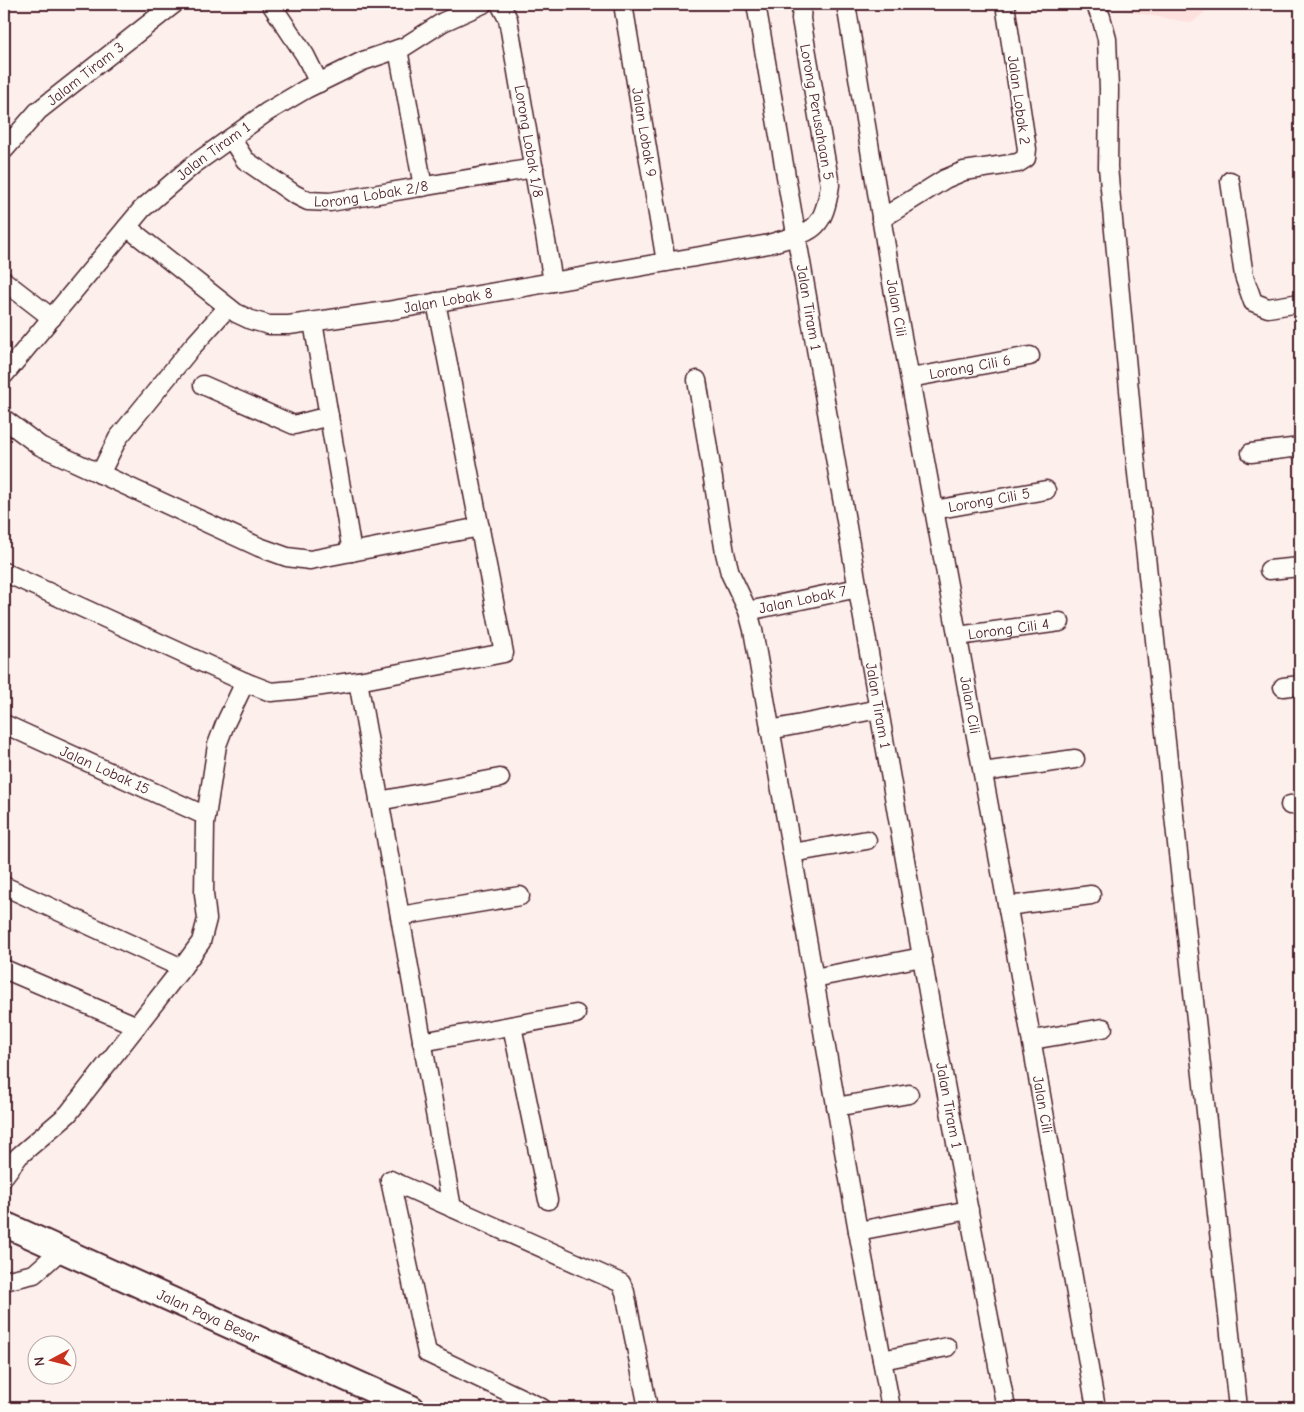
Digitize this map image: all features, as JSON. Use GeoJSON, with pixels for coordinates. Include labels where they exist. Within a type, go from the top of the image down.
{"type":"FeatureCollection","features":[{"type":"Feature","properties":{"kind":"street","name":"Jalam Tiram 3"},"geometry":{"type":"LineString","coordinates":[[4,150],[38,111],[174,4]]}},
{"type":"Feature","properties":{"kind":"street"},"geometry":{"type":"LineString","coordinates":[[271,4],[305,55],[318,83]]}},
{"type":"Feature","properties":{"kind":"street","name":"Jalan Tiram 1"},"geometry":{"type":"LineString","coordinates":[[4,375],[142,209],[193,165],[267,112],[318,83],[363,61],[404,47],[443,22],[483,4]]}},
{"type":"Feature","properties":{"kind":"street","name":"Lorong Lobak 1/8"},"geometry":{"type":"LineString","coordinates":[[500,4],[508,19],[553,282]]}},
{"type":"Feature","properties":{"kind":"street","name":"Jalan Lobak 9"},"geometry":{"type":"LineString","coordinates":[[623,4],[666,262]]}},
{"type":"Feature","properties":{"kind":"street","name":"Jalan Tiram 1"},"geometry":{"type":"LineString","coordinates":[[756,4],[922,957],[1006,1408]]}},
{"type":"Feature","properties":{"kind":"street","name":"Lorong Perusahaan 5"},"geometry":{"type":"LineString","coordinates":[[796,236],[813,229],[820,222],[827,208],[830,185],[801,19],[802,4]]}},
{"type":"Feature","properties":{"kind":"street","name":"Jalan Cili"},"geometry":{"type":"LineString","coordinates":[[846,4],[881,219],[1008,906],[1096,1408]]}},
{"type":"Feature","properties":{"kind":"street","name":"Jalan Lobak 2"},"geometry":{"type":"LineString","coordinates":[[881,219],[945,179],[964,171],[1018,163],[1026,158],[1027,149],[1005,4]]}},
{"type":"Feature","properties":{"kind":"street"},"geometry":{"type":"LineString","coordinates":[[1095,4],[1107,39],[1109,89],[1108,168],[1140,493],[1238,1408]]}},
{"type":"Feature","properties":{"kind":"street"},"geometry":{"type":"LineString","coordinates":[[398,49],[423,187]]}},
{"type":"Feature","properties":{"kind":"street","name":"Lorong Lobak 2/8"},"geometry":{"type":"LineString","coordinates":[[231,138],[245,160],[294,194],[308,201],[330,202],[534,168]]}},
{"type":"Feature","properties":{"kind":"street"},"geometry":{"type":"LineString","coordinates":[[1230,181],[1244,276],[1253,302],[1268,308],[1300,303]]}},
{"type":"Feature","properties":{"kind":"street","name":"Jalan Lobak 8"},"geometry":{"type":"LineString","coordinates":[[127,227],[228,307],[250,320],[269,325],[289,326],[769,244],[796,236]]}},
{"type":"Feature","properties":{"kind":"street"},"geometry":{"type":"LineString","coordinates":[[4,281],[52,318]]}},
{"type":"Feature","properties":{"kind":"street"},"geometry":{"type":"LineString","coordinates":[[4,572],[245,682],[271,692],[358,681],[504,653],[436,302]]}},
{"type":"Feature","properties":{"kind":"street"},"geometry":{"type":"LineString","coordinates":[[100,474],[118,438],[192,347],[228,307]]}},
{"type":"Feature","properties":{"kind":"street"},"geometry":{"type":"LineString","coordinates":[[313,322],[352,552]]}},
{"type":"Feature","properties":{"kind":"street","name":"Lorong Cili 6"},"geometry":{"type":"LineString","coordinates":[[910,378],[1030,356]]}},
{"type":"Feature","properties":{"kind":"street"},"geometry":{"type":"LineString","coordinates":[[698,380],[725,553],[730,572],[748,611],[753,630],[836,1107],[891,1408]]}},
{"type":"Feature","properties":{"kind":"street"},"geometry":{"type":"LineString","coordinates":[[203,385],[294,425],[329,416]]}},
{"type":"Feature","properties":{"kind":"street"},"geometry":{"type":"LineString","coordinates":[[4,419],[40,446],[259,547],[287,557],[310,560],[480,527]]}},
{"type":"Feature","properties":{"kind":"street"},"geometry":{"type":"LineString","coordinates":[[1251,454],[1300,447]]}},
{"type":"Feature","properties":{"kind":"street","name":"Lorong Cili 5"},"geometry":{"type":"LineString","coordinates":[[934,510],[1046,490]]}},
{"type":"Feature","properties":{"kind":"street"},"geometry":{"type":"LineString","coordinates":[[1269,570],[1300,567]]}},
{"type":"Feature","properties":{"kind":"street","name":"Jalan Lobak 7"},"geometry":{"type":"LineString","coordinates":[[748,611],[858,588]]}},
{"type":"Feature","properties":{"kind":"street","name":"Lorong Cili 4"},"geometry":{"type":"LineString","coordinates":[[958,636],[1060,622]]}},
{"type":"Feature","properties":{"kind":"street"},"geometry":{"type":"LineString","coordinates":[[358,681],[452,1208]]}},
{"type":"Feature","properties":{"kind":"street"},"geometry":{"type":"LineString","coordinates":[[4,1176],[12,1153],[68,1114],[138,1026],[201,942],[207,919],[204,894],[206,816],[217,745],[245,682]]}},
{"type":"Feature","properties":{"kind":"street"},"geometry":{"type":"LineString","coordinates":[[1283,687],[1300,685]]}},
{"type":"Feature","properties":{"kind":"street"},"geometry":{"type":"LineString","coordinates":[[770,730],[879,710]]}},
{"type":"Feature","properties":{"kind":"street","name":"Jalan Lobak 15"},"geometry":{"type":"LineString","coordinates":[[4,724],[206,816]]}},
{"type":"Feature","properties":{"kind":"street"},"geometry":{"type":"LineString","coordinates":[[983,772],[1075,759]]}},
{"type":"Feature","properties":{"kind":"street"},"geometry":{"type":"LineString","coordinates":[[379,800],[500,778]]}},
{"type":"Feature","properties":{"kind":"street"},"geometry":{"type":"LineString","coordinates":[[792,853],[867,840]]}},
{"type":"Feature","properties":{"kind":"street"},"geometry":{"type":"LineString","coordinates":[[4,886],[182,968]]}},
{"type":"Feature","properties":{"kind":"street"},"geometry":{"type":"LineString","coordinates":[[1008,906],[1091,895]]}},
{"type":"Feature","properties":{"kind":"street"},"geometry":{"type":"LineString","coordinates":[[400,916],[520,896]]}},
{"type":"Feature","properties":{"kind":"street"},"geometry":{"type":"LineString","coordinates":[[814,978],[922,957]]}},
{"type":"Feature","properties":{"kind":"street"},"geometry":{"type":"LineString","coordinates":[[4,969],[138,1026]]}},
{"type":"Feature","properties":{"kind":"street"},"geometry":{"type":"LineString","coordinates":[[422,1042],[576,1014]]}},
{"type":"Feature","properties":{"kind":"street"},"geometry":{"type":"LineString","coordinates":[[512,1026],[548,1200]]}},
{"type":"Feature","properties":{"kind":"street"},"geometry":{"type":"LineString","coordinates":[[1032,1040],[1102,1028]]}},
{"type":"Feature","properties":{"kind":"street"},"geometry":{"type":"LineString","coordinates":[[836,1107],[909,1094]]}},
{"type":"Feature","properties":{"kind":"street"},"geometry":{"type":"LineString","coordinates":[[542,1408],[427,1353],[390,1180],[621,1283],[627,1301],[648,1408]]}},
{"type":"Feature","properties":{"kind":"street"},"geometry":{"type":"LineString","coordinates":[[858,1231],[969,1210]]}},
{"type":"Feature","properties":{"kind":"street","name":"Jalan Paya Besar"},"geometry":{"type":"LineString","coordinates":[[4,1224],[412,1408]]}},
{"type":"Feature","properties":{"kind":"street"},"geometry":{"type":"LineString","coordinates":[[4,1281],[34,1274],[61,1250]]}},
{"type":"Feature","properties":{"kind":"street"},"geometry":{"type":"LineString","coordinates":[[882,1360],[947,1347]]}},
{"type":"Feature","properties":{"kind":"shaded area"},"geometry":{"type":"Polygon","coordinates":[[[1109,4],[1214,4],[1192,23],[1113,9],[1109,4]]]}}]}
